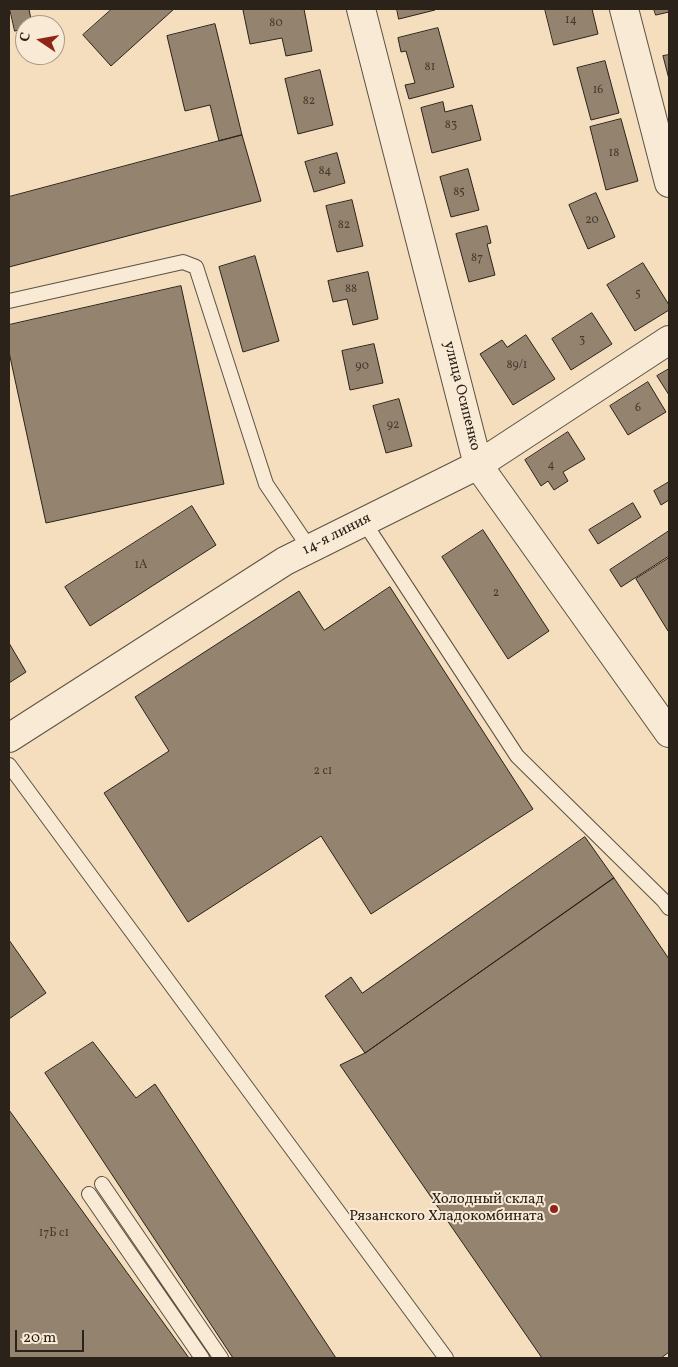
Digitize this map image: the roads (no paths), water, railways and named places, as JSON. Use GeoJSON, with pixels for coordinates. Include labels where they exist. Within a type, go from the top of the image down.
{"type":"FeatureCollection","features":[{"type":"Feature","properties":{"kind":"street","name":"улица Осипенко"},"geometry":{"type":"LineString","coordinates":[[361,9],[478,464],[669,733]]}},
{"type":"Feature","properties":{"kind":"street"},"geometry":{"type":"LineString","coordinates":[[624,9],[669,183]]}},
{"type":"Feature","properties":{"kind":"street","name":"14-я линия"},"geometry":{"type":"LineString","coordinates":[[9,738],[285,561],[478,464],[669,340]]}},
{"type":"Feature","properties":{"kind":"lane"},"geometry":{"type":"LineString","coordinates":[[9,302],[182,262],[196,267],[266,484],[310,548]]}},
{"type":"Feature","properties":{"kind":"lane"},"geometry":{"type":"LineString","coordinates":[[364,522],[517,756],[669,908]]}},
{"type":"Feature","properties":{"kind":"lane"},"geometry":{"type":"LineString","coordinates":[[9,765],[446,1358]]}},
{"type":"Feature","properties":{"kind":"lane"},"geometry":{"type":"LineString","coordinates":[[102,1184],[221,1358]]}},
{"type":"Feature","properties":{"kind":"lane"},"geometry":{"type":"LineString","coordinates":[[89,1194],[202,1358]]}},
{"type":"Feature","properties":{"kind":"place","name":"Холодный склад Рязанского Хладокомбината"},"geometry":{"type":"Point","coordinates":[554,1209]}}]}
